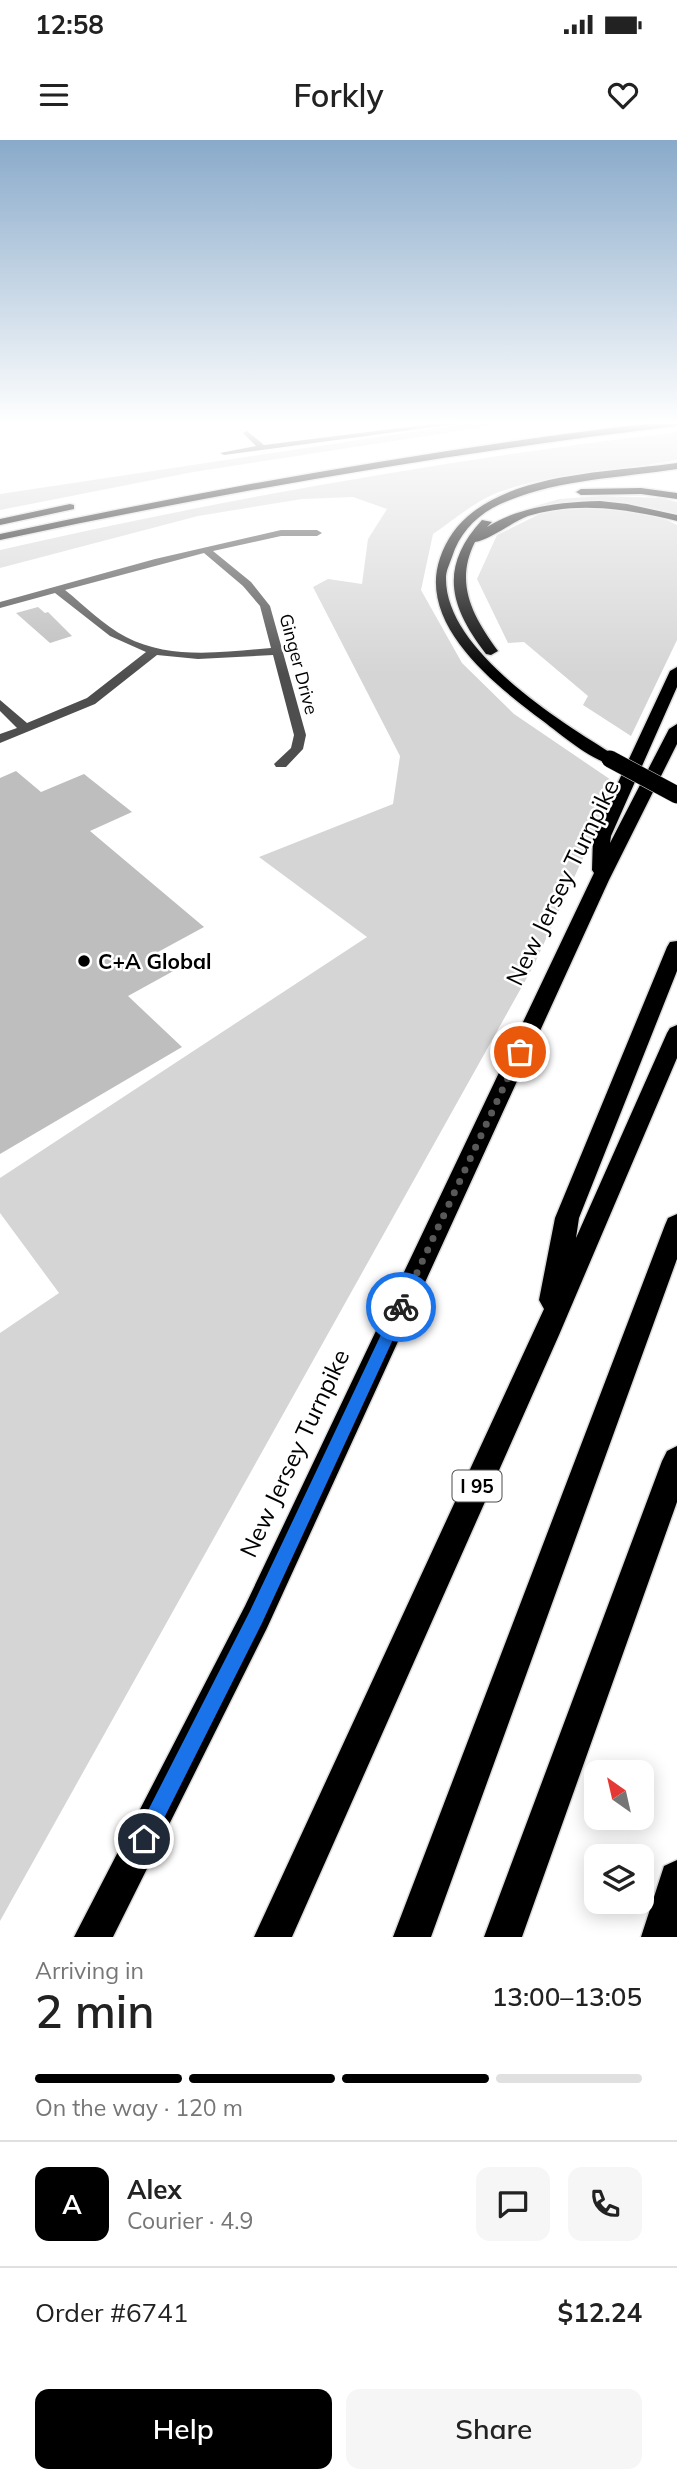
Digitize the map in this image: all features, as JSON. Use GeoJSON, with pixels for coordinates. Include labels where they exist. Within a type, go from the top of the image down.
{"type":"FeatureCollection","features":[{"type":"Feature","properties":{"kind":"highway"},"geometry":{"type":"LineString","coordinates":[[0,522],[75,506]]}},
{"type":"Feature","properties":{"kind":"highway"},"geometry":{"type":"LineString","coordinates":[[0,537],[143,506]]}},
{"type":"Feature","properties":{"kind":"highway"},"geometry":{"type":"LineString","coordinates":[[490,506],[471,517],[447,549],[441,566],[442,600],[458,633],[507,687],[566,732],[677,782]]}},
{"type":"Feature","properties":{"kind":"highway"},"geometry":{"type":"LineString","coordinates":[[467,522],[499,506]]}},
{"type":"Feature","properties":{"kind":"highway"},"geometry":{"type":"LineString","coordinates":[[514,506],[487,521],[469,539],[460,562],[458,581],[468,617],[487,646],[539,697],[612,754],[677,795]]}},
{"type":"Feature","properties":{"kind":"highway"},"geometry":{"type":"LineString","coordinates":[[467,546],[508,520],[553,507],[618,506],[677,518]]}},
{"type":"Feature","properties":{"kind":"highway"},"geometry":{"type":"LineString","coordinates":[[600,880],[601,836],[677,671]]}},
{"type":"Feature","properties":{"kind":"highway","name":"New Jersey Turnpike"},"geometry":{"type":"LineString","coordinates":[[93,1937],[256,1617],[600,880],[677,730]]}},
{"type":"Feature","properties":{"kind":"highway"},"geometry":{"type":"LineString","coordinates":[[546,1335],[567,1218],[677,947]]}},
{"type":"Feature","properties":{"kind":"highway","name":"I 95"},"geometry":{"type":"LineString","coordinates":[[273,1937],[546,1335],[677,1033]]}},
{"type":"Feature","properties":{"kind":"highway"},"geometry":{"type":"LineString","coordinates":[[412,1937],[677,1225]]}},
{"type":"Feature","properties":{"kind":"highway"},"geometry":{"type":"LineString","coordinates":[[503,1937],[677,1461]]}},
{"type":"Feature","properties":{"kind":"highway"},"geometry":{"type":"LineString","coordinates":[[660,1937],[677,1879]]}},
{"type":"Feature","properties":{"kind":"street"},"geometry":{"type":"LineString","coordinates":[[0,605],[206,550],[281,534],[317,533]]}},
{"type":"Feature","properties":{"kind":"street","name":"Ginger Drive"},"geometry":{"type":"LineString","coordinates":[[206,550],[257,594],[270,622],[300,735],[297,749],[281,764]]}},
{"type":"Feature","properties":{"kind":"street"},"geometry":{"type":"LineString","coordinates":[[57,589],[121,638],[155,651],[198,656],[277,651]]}},
{"type":"Feature","properties":{"kind":"street"},"geometry":{"type":"LineString","coordinates":[[0,739],[91,701],[155,651]]}},
{"type":"Feature","properties":{"kind":"street"},"geometry":{"type":"LineString","coordinates":[[0,704],[25,729]]}},
{"type":"Feature","properties":{"kind":"shaded area"},"geometry":{"type":"Polygon","coordinates":[[[0,506],[21,506],[0,510],[0,506]]]}},
{"type":"Feature","properties":{"kind":"shaded area"},"geometry":{"type":"Polygon","coordinates":[[[209,506],[260,506],[198,516],[0,568],[0,550],[209,506]]]}},
{"type":"Feature","properties":{"kind":"shaded area"},"geometry":{"type":"Polygon","coordinates":[[[378,506],[474,506],[433,534],[421,590],[462,663],[514,714],[617,784],[534,965],[0,1921],[0,1333],[59,1293],[0,1213],[0,1178],[367,937],[259,857],[393,804],[400,756],[313,587],[328,579],[362,584],[368,539],[387,509],[378,506]]]}},
{"type":"Feature","properties":{"kind":"shaded area"},"geometry":{"type":"Polygon","coordinates":[[[638,506],[677,506],[677,514],[659,510],[638,506]]]}},
{"type":"Feature","properties":{"kind":"shaded area"},"geometry":{"type":"Polygon","coordinates":[[[617,508],[663,518],[677,525],[677,640],[631,736],[583,705],[588,696],[524,642],[508,643],[477,579],[497,535],[548,510],[617,508]]]}},
{"type":"Feature","properties":{"kind":"building"},"geometry":{"type":"Polygon","coordinates":[[[38,607],[45,613],[48,612],[72,636],[50,643],[16,613],[38,607]]]}},
{"type":"Feature","properties":{"kind":"building","name":"C+A Global"},"geometry":{"type":"Polygon","coordinates":[[[16,771],[41,792],[84,774],[132,812],[90,831],[204,927],[158,952],[177,969],[128,996],[182,1047],[0,1154],[0,778],[16,771]]]}},
{"type":"Feature","properties":{"kind":"way so far"},"geometry":{"type":"LineString","coordinates":[[401,1307],[520,1052]]}},
{"type":"Feature","properties":{"kind":"place","name":"C+A Global"},"geometry":{"type":"Point","coordinates":[84,961]}},
{"type":"Feature","properties":{"kind":"route"},"geometry":{"type":"LineString","coordinates":[[144,1839],[256,1617],[401,1307]]}}]}
